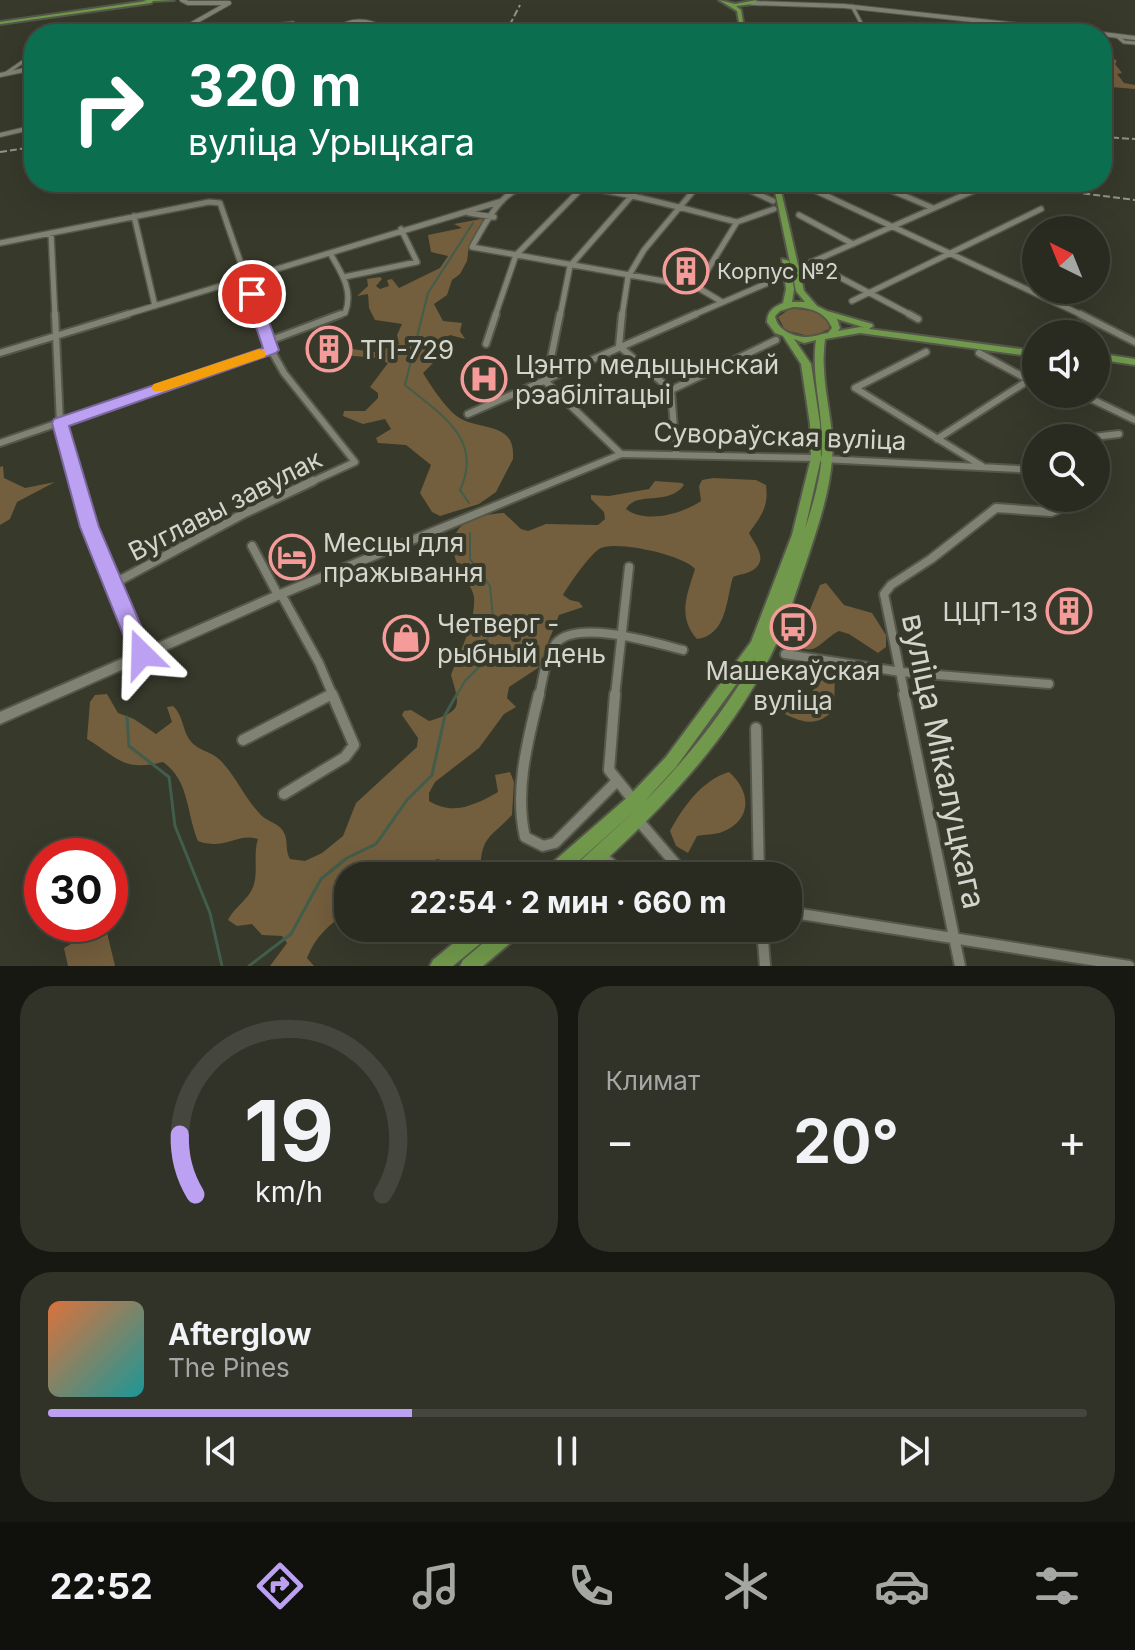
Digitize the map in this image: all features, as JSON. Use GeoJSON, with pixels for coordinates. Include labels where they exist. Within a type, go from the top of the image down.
{"type":"FeatureCollection","features":[{"type":"Feature","properties":{"kind":"main road"},"geometry":{"type":"LineString","coordinates":[[0,22],[136,0]]}},
{"type":"Feature","properties":{"kind":"main road"},"geometry":{"type":"LineString","coordinates":[[0,22],[172,0]]}},
{"type":"Feature","properties":{"kind":"main road"},"geometry":{"type":"LineString","coordinates":[[713,0],[753,2]]}},
{"type":"Feature","properties":{"kind":"main road"},"geometry":{"type":"LineString","coordinates":[[725,2],[739,10],[742,24]]}},
{"type":"Feature","properties":{"kind":"main road"},"geometry":{"type":"LineString","coordinates":[[744,24],[742,9],[753,2]]}},
{"type":"Feature","properties":{"kind":"main road"},"geometry":{"type":"LineString","coordinates":[[771,192],[791,272],[800,291],[813,307]]}},
{"type":"Feature","properties":{"kind":"main road"},"geometry":{"type":"LineString","coordinates":[[778,192],[791,272],[787,305]]}},
{"type":"Feature","properties":{"kind":"main road"},"geometry":{"type":"LineString","coordinates":[[586,862],[671,762],[757,645],[798,535],[822,458],[806,364],[775,328],[771,318],[775,310],[787,305],[813,307],[860,325],[1022,346]]}},
{"type":"Feature","properties":{"kind":"main road"},"geometry":{"type":"LineString","coordinates":[[632,810],[680,775],[739,697],[767,649],[809,535],[826,425],[816,362],[827,336],[836,325],[827,313]]}},
{"type":"Feature","properties":{"kind":"main road"},"geometry":{"type":"LineString","coordinates":[[782,338],[804,340],[860,330],[1022,352]]}},
{"type":"Feature","properties":{"kind":"main road"},"geometry":{"type":"LineString","coordinates":[[1110,358],[1135,362]]}},
{"type":"Feature","properties":{"kind":"main road"},"geometry":{"type":"LineString","coordinates":[[1110,365],[1135,368]]}},
{"type":"Feature","properties":{"kind":"main road","name":"Сувораўская вуліца"},"geometry":{"type":"LineString","coordinates":[[0,718],[280,594],[621,454],[822,458]]}},
{"type":"Feature","properties":{"kind":"main road"},"geometry":{"type":"LineString","coordinates":[[572,862],[595,848]]}},
{"type":"Feature","properties":{"kind":"main road"},"geometry":{"type":"LineString","coordinates":[[439,966],[469,942]]}},
{"type":"Feature","properties":{"kind":"main road"},"geometry":{"type":"LineString","coordinates":[[469,966],[498,942]]}},
{"type":"Feature","properties":{"kind":"street"},"geometry":{"type":"LineString","coordinates":[[182,0],[188,3],[229,3],[190,24]]}},
{"type":"Feature","properties":{"kind":"street"},"geometry":{"type":"LineString","coordinates":[[753,2],[852,6],[1013,24]]}},
{"type":"Feature","properties":{"kind":"street"},"geometry":{"type":"LineString","coordinates":[[852,6],[862,24]]}},
{"type":"Feature","properties":{"kind":"street"},"geometry":{"type":"LineString","coordinates":[[342,24],[350,19],[374,24]]}},
{"type":"Feature","properties":{"kind":"street"},"geometry":{"type":"LineString","coordinates":[[1112,35],[1135,41]]}},
{"type":"Feature","properties":{"kind":"street"},"geometry":{"type":"LineString","coordinates":[[2,75],[24,61]]}},
{"type":"Feature","properties":{"kind":"street"},"geometry":{"type":"LineString","coordinates":[[2,75],[24,70]]}},
{"type":"Feature","properties":{"kind":"street"},"geometry":{"type":"LineString","coordinates":[[0,135],[24,129]]}},
{"type":"Feature","properties":{"kind":"street"},"geometry":{"type":"LineString","coordinates":[[0,353],[401,229],[502,201],[514,192]]}},
{"type":"Feature","properties":{"kind":"street"},"geometry":{"type":"LineString","coordinates":[[486,344],[516,255],[578,192]]}},
{"type":"Feature","properties":{"kind":"street"},"geometry":{"type":"LineString","coordinates":[[592,192],[737,222]]}},
{"type":"Feature","properties":{"kind":"street"},"geometry":{"type":"LineString","coordinates":[[621,454],[548,387],[548,377],[570,266],[635,192]]}},
{"type":"Feature","properties":{"kind":"street"},"geometry":{"type":"LineString","coordinates":[[619,346],[628,277],[644,250],[693,192]]}},
{"type":"Feature","properties":{"kind":"street"},"geometry":{"type":"LineString","coordinates":[[750,192],[773,205]]}},
{"type":"Feature","properties":{"kind":"street"},"geometry":{"type":"LineString","coordinates":[[818,192],[1135,342]]}},
{"type":"Feature","properties":{"kind":"street"},"geometry":{"type":"LineString","coordinates":[[895,192],[933,208]]}},
{"type":"Feature","properties":{"kind":"street"},"geometry":{"type":"LineString","coordinates":[[791,272],[970,192]]}},
{"type":"Feature","properties":{"kind":"street"},"geometry":{"type":"LineString","coordinates":[[502,201],[472,247],[697,287],[722,302]]}},
{"type":"Feature","properties":{"kind":"street"},"geometry":{"type":"LineString","coordinates":[[0,243],[218,202],[222,205],[270,346]]}},
{"type":"Feature","properties":{"kind":"street"},"geometry":{"type":"LineString","coordinates":[[697,287],[737,222],[773,205]]}},
{"type":"Feature","properties":{"kind":"street"},"geometry":{"type":"LineString","coordinates":[[852,301],[1041,209]]}},
{"type":"Feature","properties":{"kind":"street"},"geometry":{"type":"LineString","coordinates":[[458,213],[494,217]]}},
{"type":"Feature","properties":{"kind":"street"},"geometry":{"type":"LineString","coordinates":[[799,215],[853,244]]}},
{"type":"Feature","properties":{"kind":"street"},"geometry":{"type":"LineString","coordinates":[[134,216],[155,306]]}},
{"type":"Feature","properties":{"kind":"street"},"geometry":{"type":"LineString","coordinates":[[344,277],[417,262],[401,229]]}},
{"type":"Feature","properties":{"kind":"street"},"geometry":{"type":"LineString","coordinates":[[51,233],[60,423],[90,527],[142,654]]}},
{"type":"Feature","properties":{"kind":"street"},"geometry":{"type":"LineString","coordinates":[[0,443],[270,346],[345,313],[350,298],[344,277],[330,253]]}},
{"type":"Feature","properties":{"kind":"street"},"geometry":{"type":"LineString","coordinates":[[811,262],[918,319]]}},
{"type":"Feature","properties":{"kind":"street"},"geometry":{"type":"LineString","coordinates":[[468,414],[770,282]]}},
{"type":"Feature","properties":{"kind":"street"},"geometry":{"type":"LineString","coordinates":[[671,390],[782,338]]}},
{"type":"Feature","properties":{"kind":"street","name":"Вуглавы завулак"},"geometry":{"type":"LineString","coordinates":[[113,584],[243,514],[355,462],[284,373],[270,346]]}},
{"type":"Feature","properties":{"kind":"street"},"geometry":{"type":"LineString","coordinates":[[619,346],[671,390],[676,454]]}},
{"type":"Feature","properties":{"kind":"street"},"geometry":{"type":"LineString","coordinates":[[926,352],[855,388],[984,467]]}},
{"type":"Feature","properties":{"kind":"street"},"geometry":{"type":"LineString","coordinates":[[937,439],[1029,380],[979,353]]}},
{"type":"Feature","properties":{"kind":"street"},"geometry":{"type":"LineString","coordinates":[[1110,408],[1135,420]]}},
{"type":"Feature","properties":{"kind":"street"},"geometry":{"type":"LineString","coordinates":[[1110,435],[1119,434]]}},
{"type":"Feature","properties":{"kind":"street","name":"Сувораўская вуліца"},"geometry":{"type":"LineString","coordinates":[[822,458],[1022,469]]}},
{"type":"Feature","properties":{"kind":"street","name":"вуліца Мікалуцкага"},"geometry":{"type":"LineString","coordinates":[[960,966],[884,594],[891,585],[931,559],[996,508],[1022,510]]}},
{"type":"Feature","properties":{"kind":"street"},"geometry":{"type":"LineString","coordinates":[[252,546],[319,663],[353,741],[352,750],[284,794]]}},
{"type":"Feature","properties":{"kind":"street"},"geometry":{"type":"LineString","coordinates":[[629,567],[609,770],[632,810],[675,862]]}},
{"type":"Feature","properties":{"kind":"street"},"geometry":{"type":"LineString","coordinates":[[617,781],[555,843],[543,846],[525,837],[520,826],[519,801],[547,662],[553,648],[566,636],[585,633],[683,650]]}},
{"type":"Feature","properties":{"kind":"street"},"geometry":{"type":"LineString","coordinates":[[785,654],[901,672],[1049,684]]}},
{"type":"Feature","properties":{"kind":"street"},"geometry":{"type":"LineString","coordinates":[[243,740],[332,694]]}},
{"type":"Feature","properties":{"kind":"street"},"geometry":{"type":"LineString","coordinates":[[756,728],[759,862]]}},
{"type":"Feature","properties":{"kind":"street"},"geometry":{"type":"LineString","coordinates":[[595,848],[610,862]]}},
{"type":"Feature","properties":{"kind":"street"},"geometry":{"type":"LineString","coordinates":[[802,914],[1129,966]]}},
{"type":"Feature","properties":{"kind":"street"},"geometry":{"type":"LineString","coordinates":[[763,942],[765,966]]}},
{"type":"Feature","properties":{"kind":"shaded area"},"geometry":{"type":"Polygon","coordinates":[[[1112,58],[1122,73],[1117,74],[1124,83],[1135,85],[1135,89],[1112,87],[1112,58]]]}},
{"type":"Feature","properties":{"kind":"shaded area"},"geometry":{"type":"Polygon","coordinates":[[[485,220],[469,246],[467,261],[460,274],[452,280],[447,295],[434,304],[443,321],[462,323],[460,331],[465,339],[450,335],[435,344],[434,362],[423,373],[454,414],[508,437],[513,459],[496,492],[479,504],[440,516],[432,512],[420,493],[431,465],[406,445],[378,443],[376,438],[391,429],[385,419],[363,424],[343,416],[344,411],[365,411],[378,398],[378,393],[370,387],[388,363],[376,358],[343,355],[352,349],[375,352],[399,344],[397,335],[402,324],[375,320],[369,308],[368,294],[357,296],[368,286],[367,279],[380,277],[382,279],[376,286],[380,289],[389,286],[387,280],[392,279],[399,288],[440,268],[448,256],[431,252],[428,235],[462,228],[454,224],[485,220]]]}},
{"type":"Feature","properties":{"kind":"shaded area"},"geometry":{"type":"Polygon","coordinates":[[[791,308],[818,312],[829,321],[829,329],[812,337],[785,330],[778,317],[791,308]]]}},
{"type":"Feature","properties":{"kind":"shaded area"},"geometry":{"type":"Polygon","coordinates":[[[3,466],[4,478],[25,488],[55,482],[17,502],[10,519],[0,525],[0,467],[3,466]]]}},
{"type":"Feature","properties":{"kind":"shaded area"},"geometry":{"type":"Polygon","coordinates":[[[702,480],[756,480],[766,485],[767,493],[763,511],[749,533],[760,561],[751,571],[733,577],[720,624],[707,636],[697,639],[691,630],[685,614],[695,569],[689,564],[633,547],[607,546],[599,549],[563,595],[583,607],[559,615],[538,668],[509,687],[507,698],[516,707],[504,714],[479,748],[435,782],[429,793],[429,801],[438,805],[464,807],[498,792],[495,775],[510,772],[514,782],[512,815],[487,840],[481,862],[444,862],[438,859],[428,862],[334,862],[334,922],[318,938],[307,958],[314,966],[270,966],[287,943],[282,936],[262,935],[252,924],[237,926],[228,920],[254,884],[258,839],[251,837],[216,844],[198,841],[183,788],[172,770],[163,762],[130,764],[87,739],[90,702],[95,695],[107,694],[118,713],[134,719],[156,734],[172,722],[167,707],[173,706],[192,743],[220,760],[255,809],[283,831],[290,859],[305,861],[322,853],[343,836],[356,803],[417,747],[418,738],[402,715],[404,711],[411,710],[429,721],[448,714],[456,706],[451,675],[470,627],[474,607],[473,594],[455,556],[453,544],[460,527],[478,517],[504,513],[521,529],[528,531],[546,524],[598,525],[605,519],[604,512],[591,499],[591,495],[609,496],[649,489],[655,481],[682,483],[684,485],[677,492],[637,500],[626,509],[643,516],[664,516],[701,501],[699,486],[702,480]]]}},
{"type":"Feature","properties":{"kind":"shaded area"},"geometry":{"type":"Polygon","coordinates":[[[826,583],[844,605],[872,613],[886,635],[886,647],[878,653],[839,631],[813,649],[796,644],[820,585],[826,583]]]}},
{"type":"Feature","properties":{"kind":"shaded area"},"geometry":{"type":"Polygon","coordinates":[[[830,673],[835,674],[834,710],[822,719],[811,722],[785,714],[786,707],[807,696],[830,673]]]}},
{"type":"Feature","properties":{"kind":"shaded area"},"geometry":{"type":"Polygon","coordinates":[[[729,772],[745,796],[744,813],[739,820],[722,832],[697,836],[688,853],[676,846],[670,831],[687,804],[710,781],[729,772]]]}},
{"type":"Feature","properties":{"kind":"shaded area"},"geometry":{"type":"Polygon","coordinates":[[[74,942],[109,942],[115,966],[68,966],[64,948],[74,942]]]}},
{"type":"Feature","properties":{"kind":"waterway"},"geometry":{"type":"LineString","coordinates":[[469,503],[460,490],[466,472],[466,456],[455,429],[405,385],[428,293],[473,223]]}},
{"type":"Feature","properties":{"kind":"waterway"},"geometry":{"type":"LineString","coordinates":[[456,696],[480,666],[493,619],[490,586],[470,559],[470,533]]}},
{"type":"Feature","properties":{"kind":"waterway"},"geometry":{"type":"LineString","coordinates":[[249,966],[291,934],[321,879],[347,858],[376,844],[407,800],[432,775],[445,715],[457,694]]}},
{"type":"Feature","properties":{"kind":"waterway"},"geometry":{"type":"LineString","coordinates":[[127,717],[129,746],[169,777],[175,826],[210,913],[222,966]]}},
{"type":"Feature","properties":{"kind":"railway"},"geometry":{"type":"LineString","coordinates":[[510,24],[520,5]]}},
{"type":"Feature","properties":{"kind":"railway"},"geometry":{"type":"LineString","coordinates":[[1112,138],[1135,139]]}},
{"type":"Feature","properties":{"kind":"railway"},"geometry":{"type":"LineString","coordinates":[[0,152],[24,148]]}},
{"type":"Feature","properties":{"kind":"railway"},"geometry":{"type":"LineString","coordinates":[[1072,192],[1135,200]]}},
{"type":"Feature","properties":{"kind":"slow traffic"},"geometry":{"type":"LineString","coordinates":[[159,388],[259,354]]}},
{"type":"Feature","properties":{"kind":"place","name":"Корпус №2"},"geometry":{"type":"Point","coordinates":[686,271]}},
{"type":"Feature","properties":{"kind":"place","name":"ТП-729"},"geometry":{"type":"Point","coordinates":[329,349]}},
{"type":"Feature","properties":{"kind":"place","name":"Цэнтр медыцынскай рэабілітацыі"},"geometry":{"type":"Point","coordinates":[484,379]}},
{"type":"Feature","properties":{"kind":"place","name":"Месцы для пражывання"},"geometry":{"type":"Point","coordinates":[292,557]}},
{"type":"Feature","properties":{"kind":"place","name":"ЦЦП-13"},"geometry":{"type":"Point","coordinates":[1069,611]}},
{"type":"Feature","properties":{"kind":"place","name":"Машекаўская вуліца"},"geometry":{"type":"Point","coordinates":[793,627]}},
{"type":"Feature","properties":{"kind":"place","name":"Четверг - рыбный день"},"geometry":{"type":"Point","coordinates":[406,638]}},
{"type":"Feature","properties":{"kind":"route"},"geometry":{"type":"LineString","coordinates":[[142,654],[90,527],[60,423],[271,350],[252,294]]}}]}
